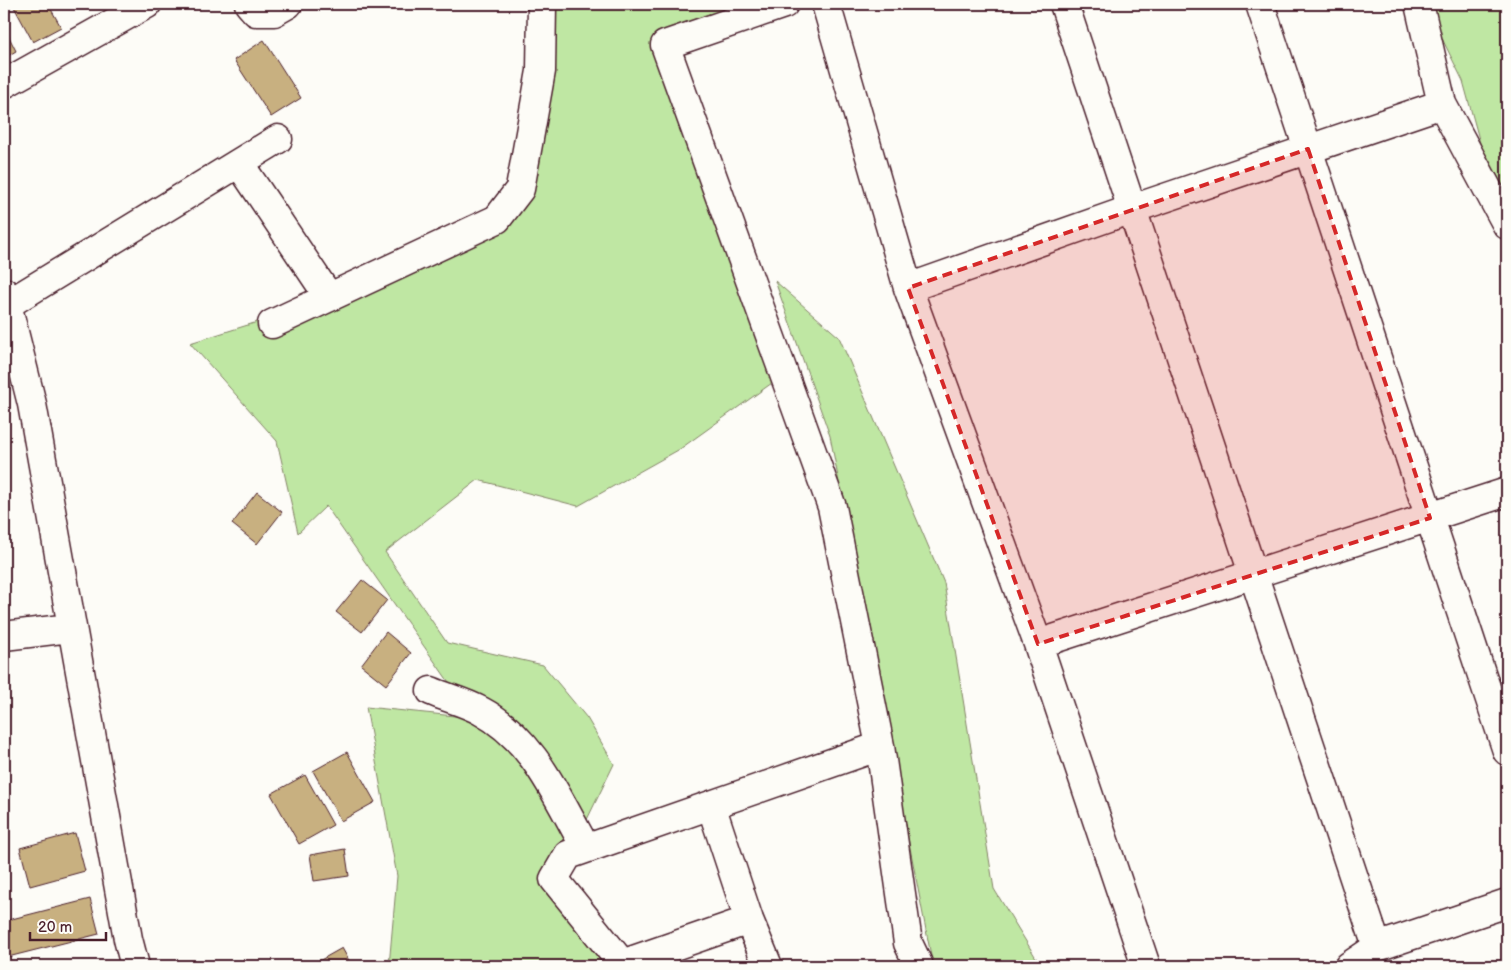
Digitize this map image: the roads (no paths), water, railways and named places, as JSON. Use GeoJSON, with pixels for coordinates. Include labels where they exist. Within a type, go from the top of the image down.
{"type":"FeatureCollection","features":[{"type":"Feature","properties":{"kind":"street"},"geometry":{"type":"LineString","coordinates":[[4,84],[147,4]]}},
{"type":"Feature","properties":{"kind":"street"},"geometry":{"type":"LineString","coordinates":[[249,4],[256,12],[274,12],[288,4]]}},
{"type":"Feature","properties":{"kind":"street"},"geometry":{"type":"LineString","coordinates":[[272,324],[497,219],[520,190],[542,72],[542,4]]}},
{"type":"Feature","properties":{"kind":"street"},"geometry":{"type":"LineString","coordinates":[[784,4],[665,45],[832,507],[880,746],[908,943],[919,966]]}},
{"type":"Feature","properties":{"kind":"street"},"geometry":{"type":"LineString","coordinates":[[826,4],[908,288],[1038,644],[1146,966]]}},
{"type":"Feature","properties":{"kind":"street"},"geometry":{"type":"LineString","coordinates":[[1064,4],[1377,947]]}},
{"type":"Feature","properties":{"kind":"street"},"geometry":{"type":"LineString","coordinates":[[1260,4],[1507,751]]}},
{"type":"Feature","properties":{"kind":"street"},"geometry":{"type":"LineString","coordinates":[[1419,4],[1442,104],[1507,225]]}},
{"type":"Feature","properties":{"kind":"street"},"geometry":{"type":"LineString","coordinates":[[908,288],[1132,209],[1442,104]]}},
{"type":"Feature","properties":{"kind":"street"},"geometry":{"type":"LineString","coordinates":[[135,966],[126,929],[70,628],[32,404],[6,298],[278,139]]}},
{"type":"Feature","properties":{"kind":"street"},"geometry":{"type":"LineString","coordinates":[[239,163],[329,297]]}},
{"type":"Feature","properties":{"kind":"street"},"geometry":{"type":"LineString","coordinates":[[1038,644],[1507,492]]}},
{"type":"Feature","properties":{"kind":"street"},"geometry":{"type":"LineString","coordinates":[[4,636],[70,628]]}},
{"type":"Feature","properties":{"kind":"street"},"geometry":{"type":"LineString","coordinates":[[431,691],[480,710],[514,734],[536,760],[586,848]]}},
{"type":"Feature","properties":{"kind":"street"},"geometry":{"type":"LineString","coordinates":[[750,920],[623,965],[554,879],[568,855],[880,746]]}},
{"type":"Feature","properties":{"kind":"street"},"geometry":{"type":"LineString","coordinates":[[711,805],[750,920],[768,966]]}},
{"type":"Feature","properties":{"kind":"street"},"geometry":{"type":"LineString","coordinates":[[1349,966],[1377,947],[1507,903]]}}]}
